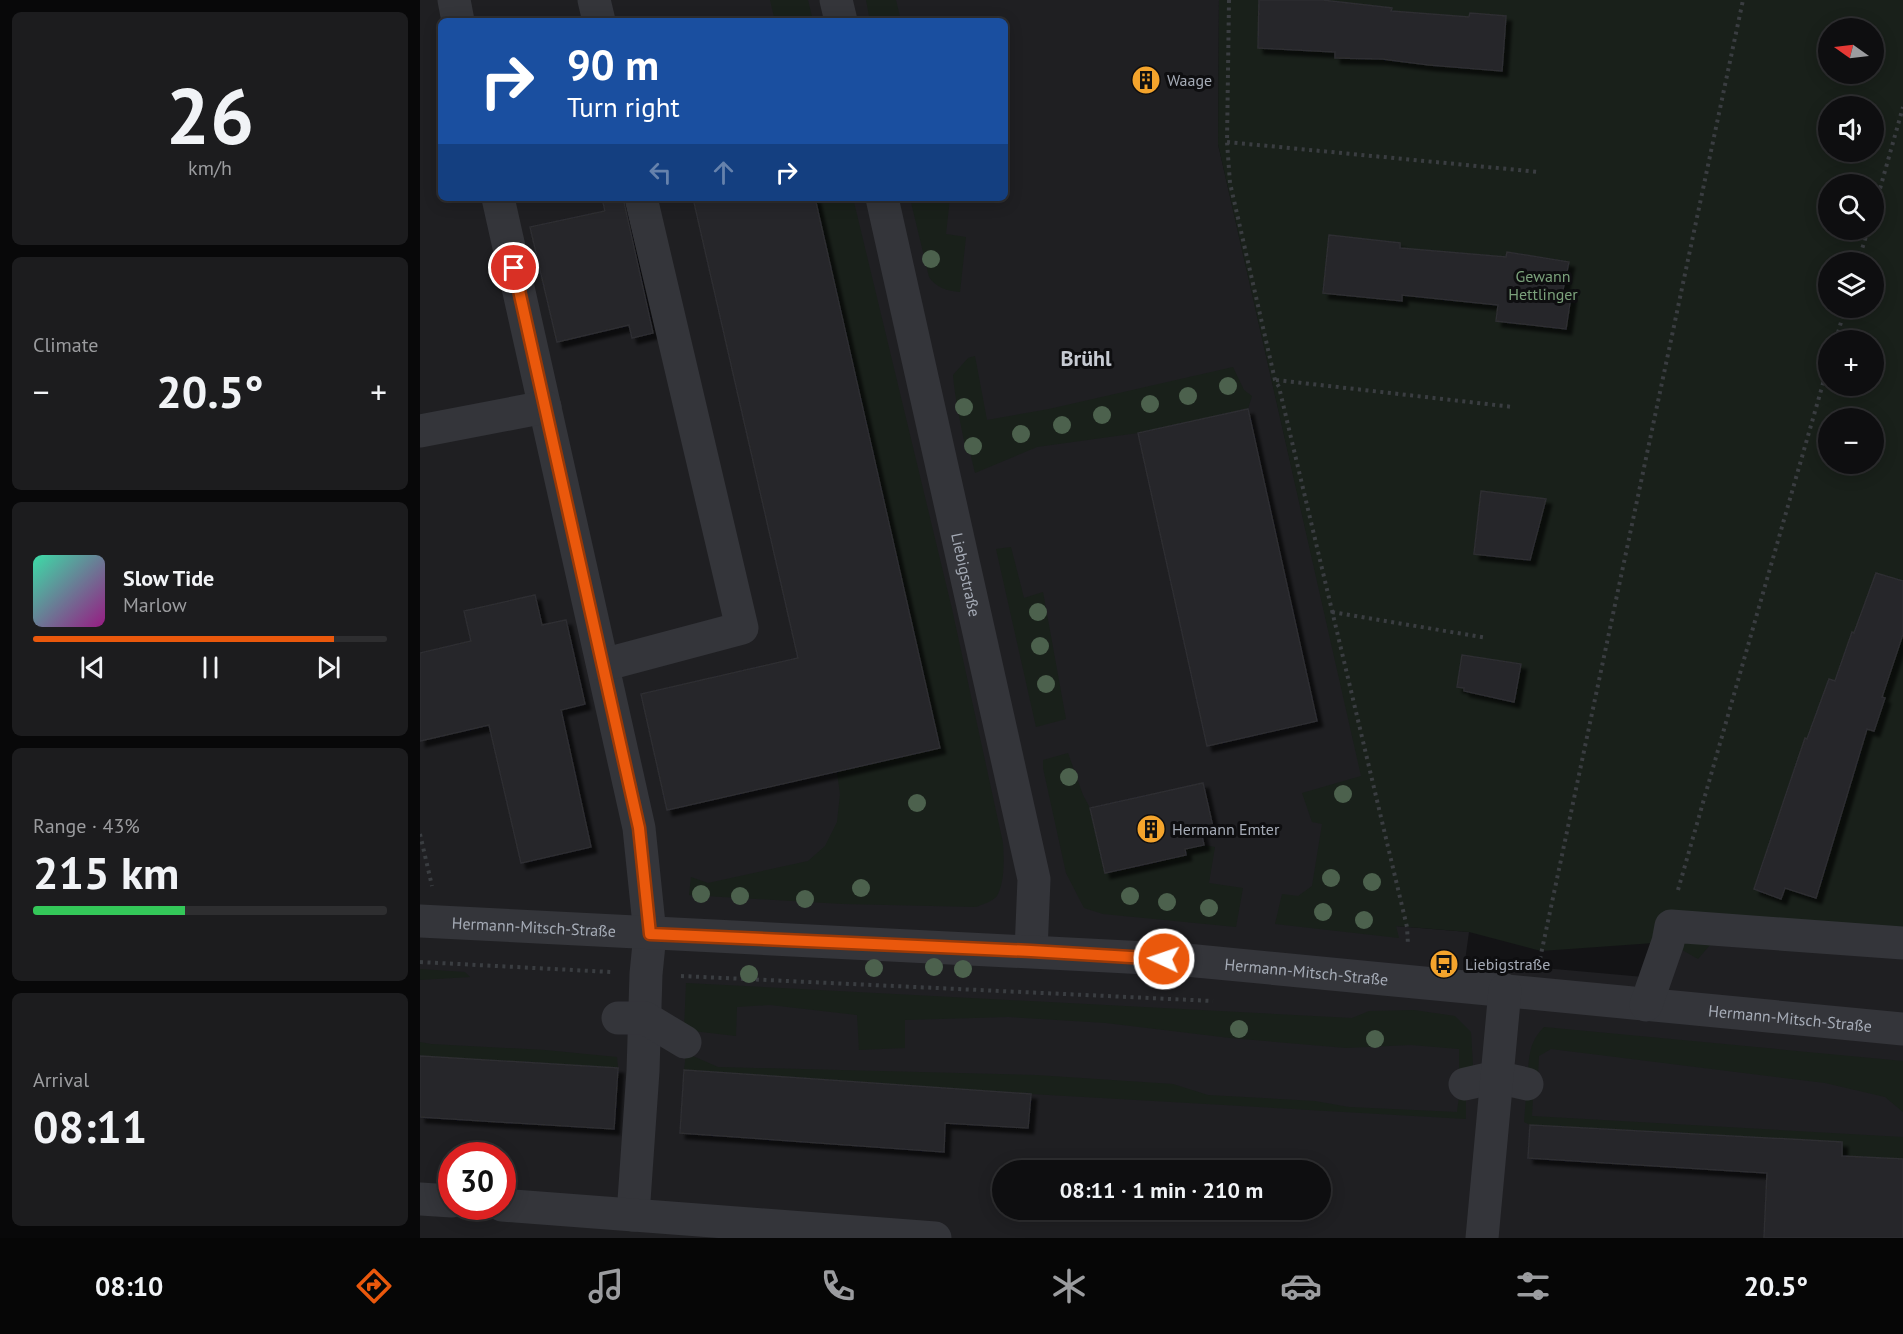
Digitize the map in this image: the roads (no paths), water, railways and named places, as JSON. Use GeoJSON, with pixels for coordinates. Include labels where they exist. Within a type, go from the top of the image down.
{"type":"FeatureCollection","features":[{"type":"Feature","properties":{"kind":"street"},"geometry":{"type":"LineString","coordinates":[[454,0],[457,18]]}},
{"type":"Feature","properties":{"kind":"street"},"geometry":{"type":"LineString","coordinates":[[594,0],[598,18]]}},
{"type":"Feature","properties":{"kind":"street"},"geometry":{"type":"LineString","coordinates":[[836,0],[840,18]]}},
{"type":"Feature","properties":{"kind":"street"},"geometry":{"type":"LineString","coordinates":[[499,201],[639,828],[650,934],[646,974],[631,1018],[644,1071],[633,1215]]}},
{"type":"Feature","properties":{"kind":"street"},"geometry":{"type":"LineString","coordinates":[[603,665],[742,627],[642,201]]}},
{"type":"Feature","properties":{"kind":"street","name":"Liebigstraße"},"geometry":{"type":"LineString","coordinates":[[883,201],[1034,879],[1031,951]]}},
{"type":"Feature","properties":{"kind":"street"},"geometry":{"type":"LineString","coordinates":[[420,431],[545,407]]}},
{"type":"Feature","properties":{"kind":"street","name":"Hermann-Mitsch-Straße"},"geometry":{"type":"LineString","coordinates":[[430,921],[650,934],[1031,951],[1252,965],[1646,1005],[1898,1025]]}},
{"type":"Feature","properties":{"kind":"street"},"geometry":{"type":"LineString","coordinates":[[1646,1005],[1668,942],[1671,926],[1903,943]]}},
{"type":"Feature","properties":{"kind":"street"},"geometry":{"type":"LineString","coordinates":[[1482,1238],[1496,1082],[1520,992]]}},
{"type":"Feature","properties":{"kind":"street"},"geometry":{"type":"LineString","coordinates":[[631,1018],[685,1042]]}},
{"type":"Feature","properties":{"kind":"street"},"geometry":{"type":"LineString","coordinates":[[420,1199],[438,1200]]}},
{"type":"Feature","properties":{"kind":"street"},"geometry":{"type":"LineString","coordinates":[[516,1206],[935,1238]]}},
{"type":"Feature","properties":{"kind":"place","name":"Waage"},"geometry":{"type":"Point","coordinates":[1146,80]}},
{"type":"Feature","properties":{"kind":"place","name":"Hermann Emter"},"geometry":{"type":"Point","coordinates":[1151,829]}},
{"type":"Feature","properties":{"kind":"place","name":"Liebigstraße"},"geometry":{"type":"Point","coordinates":[1444,964]}},
{"type":"Feature","properties":{"kind":"district","name":"Brühl"},"geometry":{"type":"Point","coordinates":[1086,358]}},
{"type":"Feature","properties":{"kind":"park label","name":"Gewann Hettlinger"},"geometry":{"type":"Point","coordinates":[1543,285]}}]}
